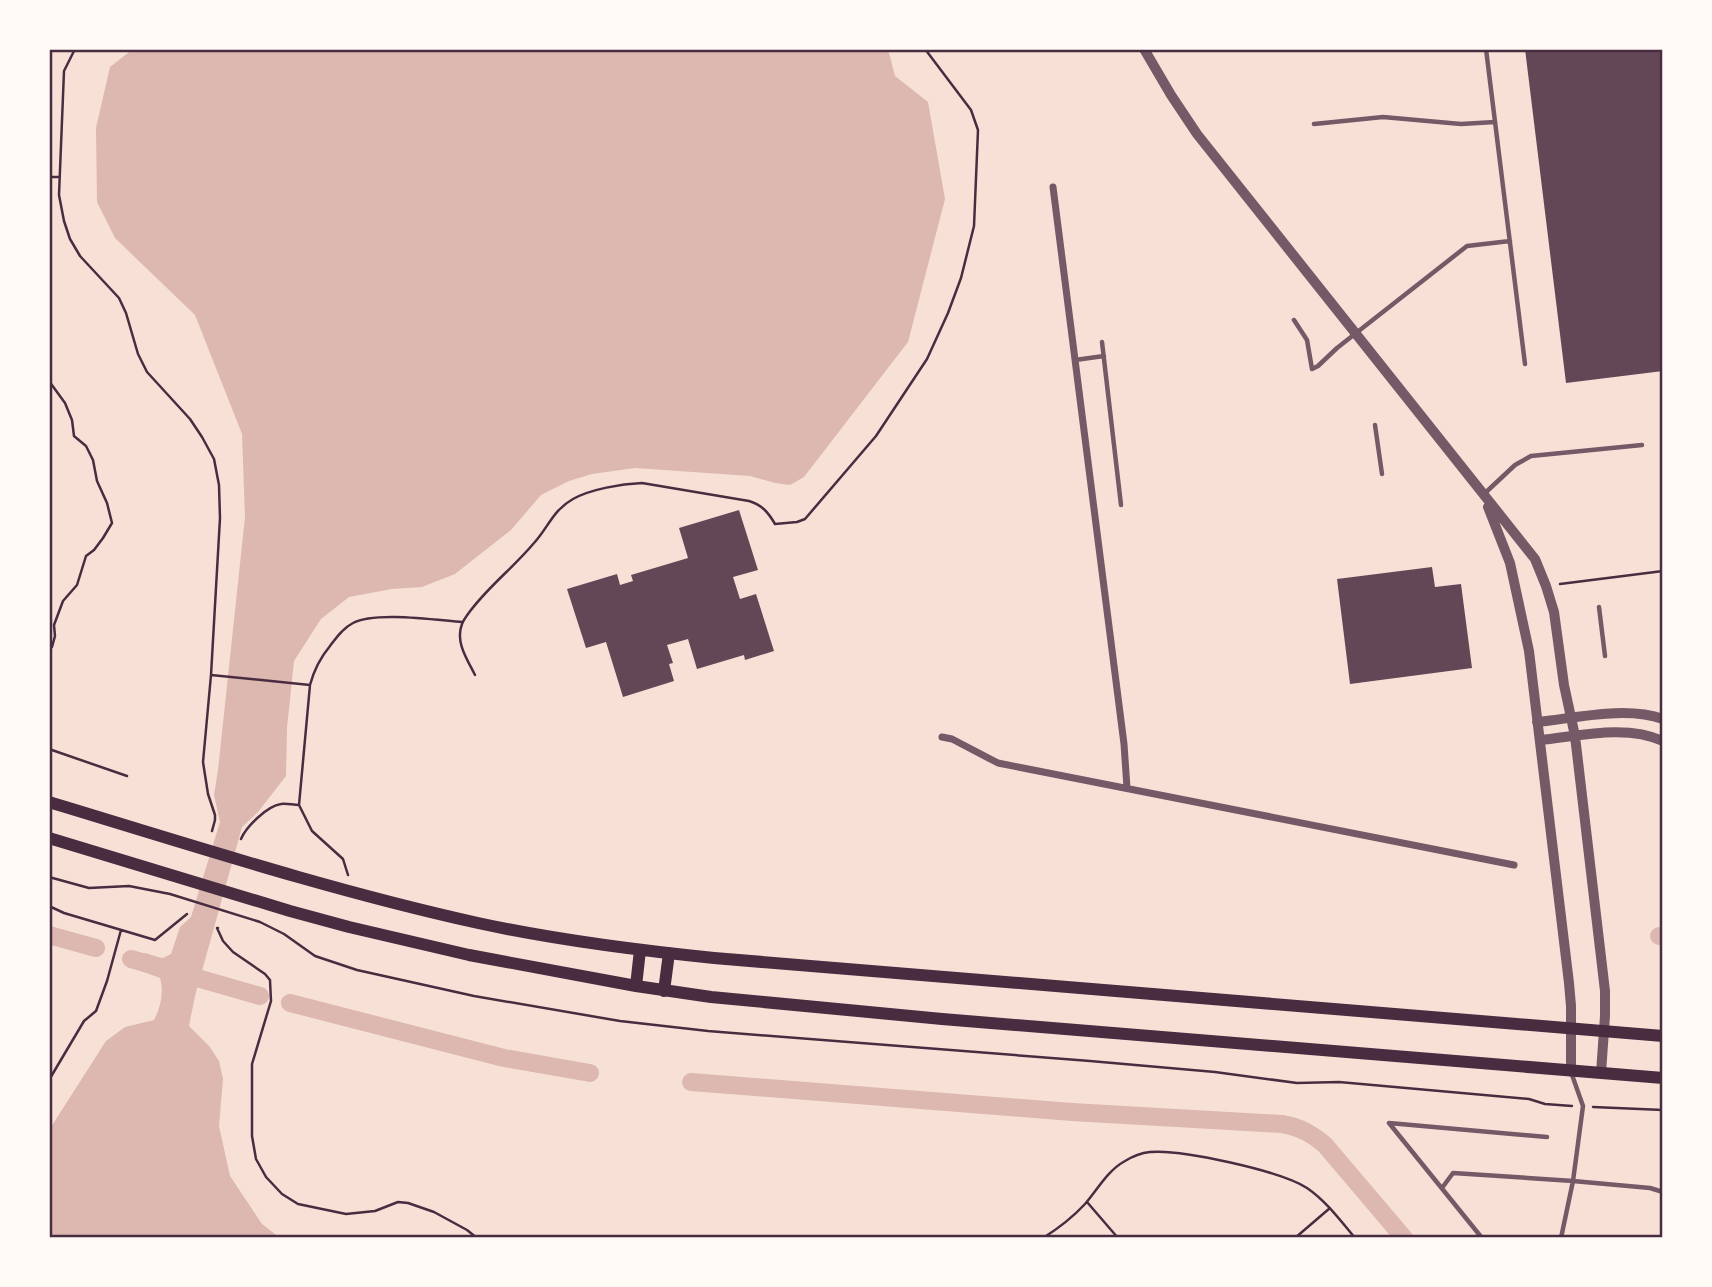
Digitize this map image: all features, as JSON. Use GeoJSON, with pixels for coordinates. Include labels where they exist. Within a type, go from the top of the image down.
{"type":"FeatureCollection","features":[{"type":"Feature","properties":{"kind":"main road"},"geometry":{"type":"LineString","coordinates":[[49,802],[358,894],[468,921],[640,950],[1663,1036]]}},
{"type":"Feature","properties":{"kind":"main road"},"geometry":{"type":"LineString","coordinates":[[49,838],[246,898],[405,940],[636,986],[724,998],[942,1019],[1663,1078]]}},
{"type":"Feature","properties":{"kind":"main road"},"geometry":{"type":"LineString","coordinates":[[636,986],[640,950]]}},
{"type":"Feature","properties":{"kind":"main road"},"geometry":{"type":"LineString","coordinates":[[664,990],[668,953]]}},
{"type":"Feature","properties":{"kind":"street"},"geometry":{"type":"LineString","coordinates":[[1144,49],[1197,134],[1535,559],[1554,612],[1564,685],[1575,736],[1604,978],[1601,1073]]}},
{"type":"Feature","properties":{"kind":"street"},"geometry":{"type":"LineString","coordinates":[[1053,187],[1124,744],[1127,788]]}},
{"type":"Feature","properties":{"kind":"street"},"geometry":{"type":"LineString","coordinates":[[1484,494],[1513,576],[1529,651],[1569,983],[1571,1071]]}},
{"type":"Feature","properties":{"kind":"street"},"geometry":{"type":"LineString","coordinates":[[1537,722],[1626,712],[1663,719]]}},
{"type":"Feature","properties":{"kind":"street"},"geometry":{"type":"LineString","coordinates":[[1540,740],[1630,732],[1663,741]]}},
{"type":"Feature","properties":{"kind":"street"},"geometry":{"type":"LineString","coordinates":[[942,737],[953,739],[998,763],[1514,865]]}},
{"type":"Feature","properties":{"kind":"lane"},"geometry":{"type":"LineString","coordinates":[[1486,49],[1525,364]]}},
{"type":"Feature","properties":{"kind":"lane"},"geometry":{"type":"LineString","coordinates":[[1314,124],[1382,117],[1461,124],[1495,122]]}},
{"type":"Feature","properties":{"kind":"lane"},"geometry":{"type":"LineString","coordinates":[[1294,320],[1307,340],[1312,369],[1467,246],[1510,241]]}},
{"type":"Feature","properties":{"kind":"lane"},"geometry":{"type":"LineString","coordinates":[[1102,342],[1121,505]]}},
{"type":"Feature","properties":{"kind":"lane"},"geometry":{"type":"LineString","coordinates":[[1074,360],[1104,356]]}},
{"type":"Feature","properties":{"kind":"lane"},"geometry":{"type":"LineString","coordinates":[[1375,425],[1382,474]]}},
{"type":"Feature","properties":{"kind":"lane"},"geometry":{"type":"LineString","coordinates":[[1484,494],[1515,465],[1531,456],[1642,445]]}},
{"type":"Feature","properties":{"kind":"lane"},"geometry":{"type":"LineString","coordinates":[[1599,607],[1605,656]]}},
{"type":"Feature","properties":{"kind":"lane"},"geometry":{"type":"LineString","coordinates":[[1561,1238],[1573,1181],[1583,1106],[1571,1071]]}},
{"type":"Feature","properties":{"kind":"lane"},"geometry":{"type":"LineString","coordinates":[[1482,1238],[1389,1123],[1547,1137]]}},
{"type":"Feature","properties":{"kind":"lane"},"geometry":{"type":"LineString","coordinates":[[1442,1188],[1453,1173],[1573,1181],[1650,1188],[1663,1192]]}},
{"type":"Feature","properties":{"kind":"path"},"geometry":{"type":"LineString","coordinates":[[75,49],[64,71],[59,177],[59,195],[70,239],[80,256],[119,298],[147,372],[190,419],[202,437],[214,459],[219,485],[220,518],[211,675],[203,762],[208,794],[215,815],[212,831]]}},
{"type":"Feature","properties":{"kind":"path"},"geometry":{"type":"LineString","coordinates":[[475,674],[460,641],[462,622],[486,591],[536,542],[547,524],[572,499],[626,484],[656,484],[757,503],[766,510],[775,524],[797,522],[805,519],[876,436],[927,359],[961,278],[974,226],[978,130],[971,110],[925,49]]}},
{"type":"Feature","properties":{"kind":"path"},"geometry":{"type":"LineString","coordinates":[[49,177],[59,177]]}},
{"type":"Feature","properties":{"kind":"path"},"geometry":{"type":"LineString","coordinates":[[49,381],[65,403],[72,420],[74,436],[86,446],[93,460],[97,481],[112,523],[94,550],[86,556],[77,584],[63,601],[54,625],[52,647],[49,648]]}},
{"type":"Feature","properties":{"kind":"path"},"geometry":{"type":"LineString","coordinates":[[1546,586],[1663,571]]}},
{"type":"Feature","properties":{"kind":"path"},"geometry":{"type":"LineString","coordinates":[[348,875],[343,859],[312,831],[299,805],[310,685],[316,667],[343,630],[354,622],[394,617],[462,622]]}},
{"type":"Feature","properties":{"kind":"path"},"geometry":{"type":"LineString","coordinates":[[211,675],[310,685]]}},
{"type":"Feature","properties":{"kind":"path"},"geometry":{"type":"LineString","coordinates":[[49,748],[128,776]]}},
{"type":"Feature","properties":{"kind":"path"},"geometry":{"type":"LineString","coordinates":[[241,839],[248,827],[271,807],[282,804],[299,805]]}},
{"type":"Feature","properties":{"kind":"path"},"geometry":{"type":"LineString","coordinates":[[49,877],[89,888],[130,887],[170,894],[272,927],[315,956],[347,967],[474,996],[620,1021],[708,1031],[1152,1066],[1297,1083],[1339,1082],[1529,1099],[1545,1104],[1663,1110]]}},
{"type":"Feature","properties":{"kind":"path"},"geometry":{"type":"LineString","coordinates":[[49,906],[155,940],[187,914]]}},
{"type":"Feature","properties":{"kind":"path"},"geometry":{"type":"LineString","coordinates":[[218,928],[223,941],[233,952],[270,980],[271,1001],[252,1064],[252,1136],[256,1159],[266,1177],[282,1194],[298,1204],[345,1214],[375,1211],[398,1202],[408,1203],[434,1212],[477,1238]]}},
{"type":"Feature","properties":{"kind":"path"},"geometry":{"type":"LineString","coordinates":[[49,1080],[84,1021],[96,1011],[121,930]]}},
{"type":"Feature","properties":{"kind":"path"},"geometry":{"type":"LineString","coordinates":[[1043,1238],[1064,1225],[1118,1165],[1137,1155],[1152,1152],[1217,1160],[1295,1181],[1331,1208],[1355,1238]]}},
{"type":"Feature","properties":{"kind":"path"},"geometry":{"type":"LineString","coordinates":[[1087,1202],[1118,1238]]}},
{"type":"Feature","properties":{"kind":"path"},"geometry":{"type":"LineString","coordinates":[[1295,1238],[1331,1208]]}},
{"type":"Feature","properties":{"kind":"shaded area"},"geometry":{"type":"Polygon","coordinates":[[[133,49],[888,49],[895,76],[928,102],[945,199],[908,342],[804,477],[790,485],[750,476],[635,468],[592,474],[569,481],[541,495],[511,530],[455,574],[422,587],[349,597],[321,619],[294,661],[287,728],[286,776],[258,812],[242,827],[189,1026],[210,1047],[219,1061],[223,1079],[219,1126],[230,1176],[262,1224],[280,1238],[49,1238],[49,1130],[106,1041],[125,1027],[154,1020],[161,999],[160,978],[133,968],[130,962],[132,956],[141,953],[163,958],[171,954],[180,927],[191,917],[220,822],[214,795],[245,517],[242,434],[195,315],[115,238],[97,202],[96,128],[110,67],[133,49]]]}},
{"type":"Feature","properties":{"kind":"building"},"geometry":{"type":"Polygon","coordinates":[[[1525,49],[1663,49],[1663,371],[1566,383],[1525,49]]]}},
{"type":"Feature","properties":{"kind":"building"},"geometry":{"type":"Polygon","coordinates":[[[739,510],[758,570],[733,577],[740,599],[756,594],[774,651],[745,660],[744,655],[697,669],[688,639],[667,645],[673,663],[669,664],[674,681],[623,697],[606,642],[586,648],[567,589],[617,574],[620,585],[633,581],[631,575],[688,558],[679,528],[739,510]]]}},
{"type":"Feature","properties":{"kind":"building"},"geometry":{"type":"Polygon","coordinates":[[[1432,567],[1435,587],[1461,584],[1472,668],[1350,684],[1337,579],[1432,567]]]}},
{"type":"Feature","properties":{"kind":"waterway"},"geometry":{"type":"LineString","coordinates":[[49,935],[96,948]]}},
{"type":"Feature","properties":{"kind":"waterway"},"geometry":{"type":"LineString","coordinates":[[131,959],[260,996]]}},
{"type":"Feature","properties":{"kind":"waterway"},"geometry":{"type":"LineString","coordinates":[[290,1003],[504,1058],[590,1073]]}},
{"type":"Feature","properties":{"kind":"waterway"},"geometry":{"type":"LineString","coordinates":[[691,1082],[1072,1112],[1288,1125],[1325,1145],[1404,1238]]}}]}
